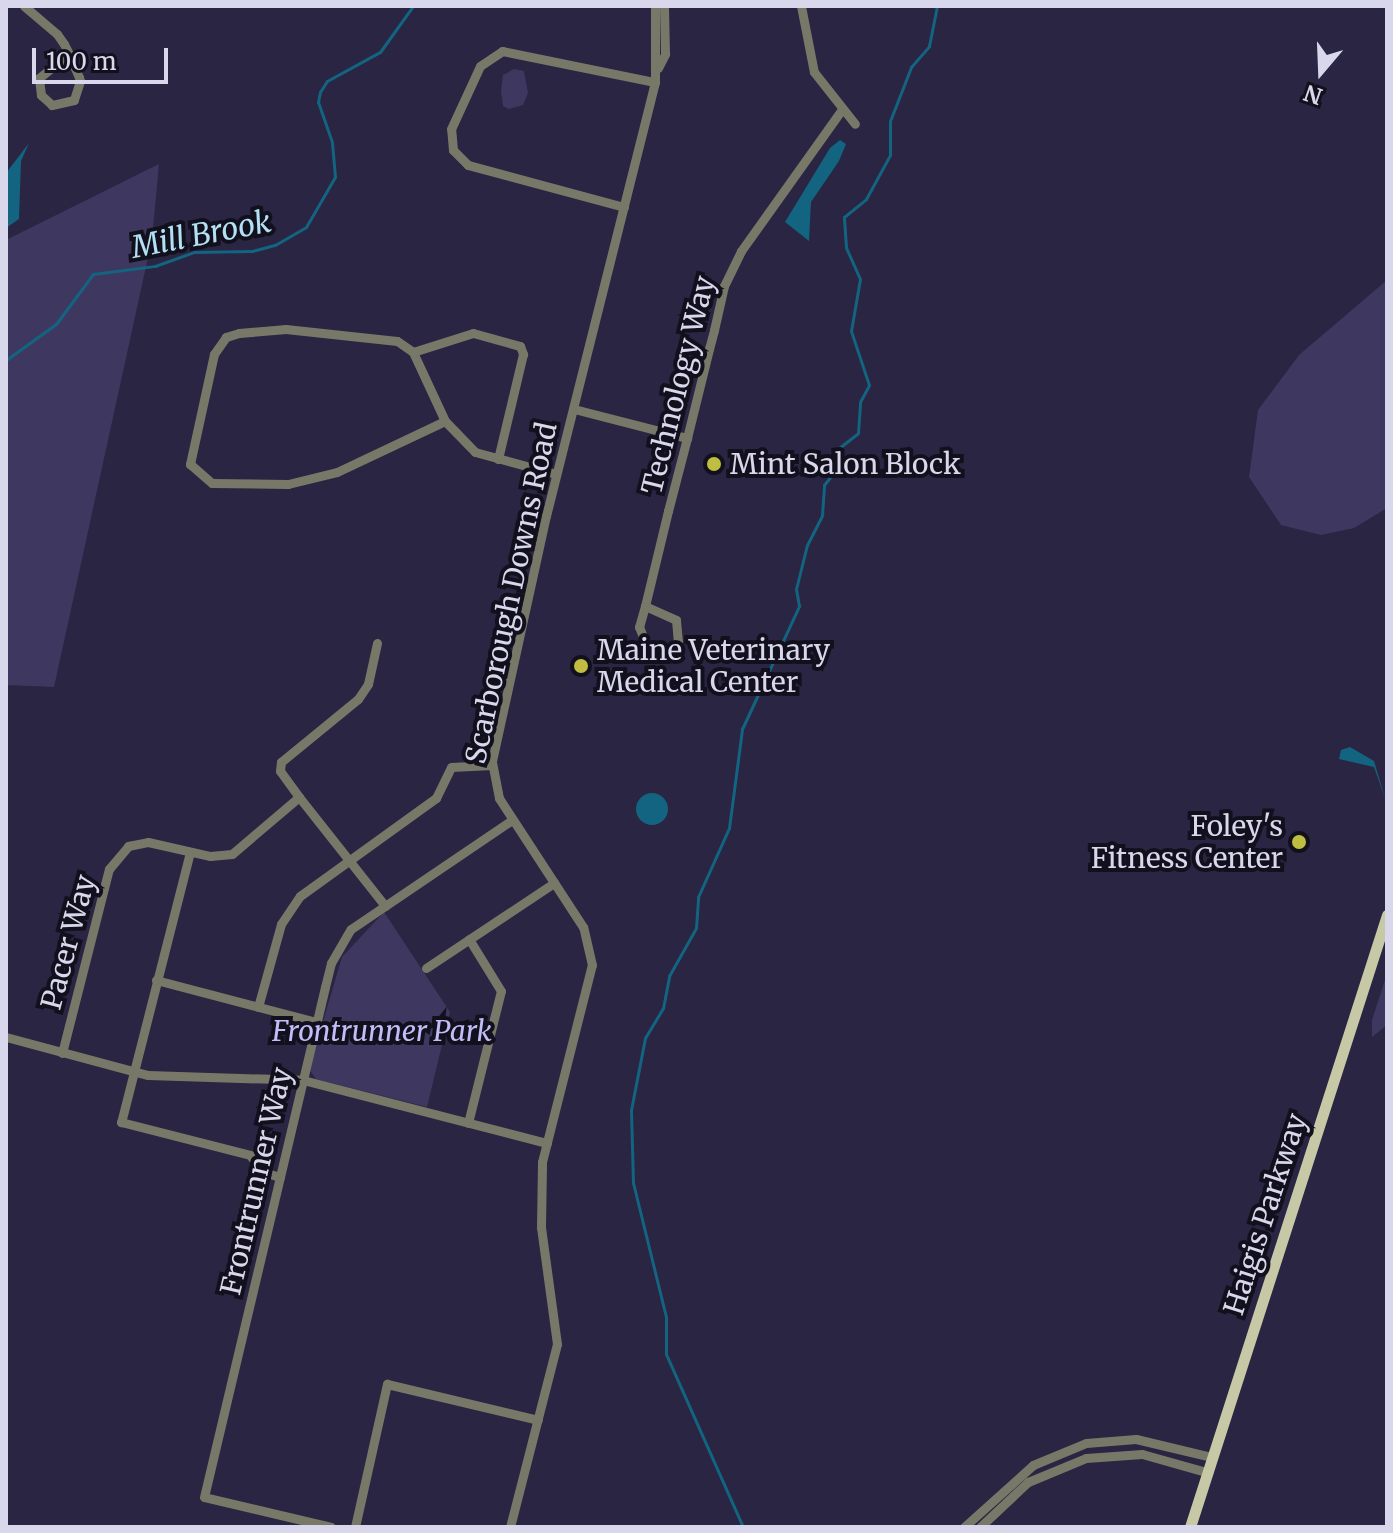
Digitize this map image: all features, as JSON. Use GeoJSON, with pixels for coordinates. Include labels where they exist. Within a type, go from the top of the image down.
{"type":"FeatureCollection","features":[{"type":"Feature","properties":{"kind":"main road","name":"Haigis Parkway"},"geometry":{"type":"LineString","coordinates":[[1190,1527],[1387,915]]}},
{"type":"Feature","properties":{"kind":"street"},"geometry":{"type":"LineString","coordinates":[[24,6],[57,34],[69,54],[80,91],[68,104],[50,104],[41,95],[39,78],[69,54]]}},
{"type":"Feature","properties":{"kind":"street","name":"Scarborough Downs Road"},"geometry":{"type":"LineString","coordinates":[[655,6],[658,68]]}},
{"type":"Feature","properties":{"kind":"street","name":"Scarborough Downs Road"},"geometry":{"type":"LineString","coordinates":[[510,1527],[558,1329],[540,1206],[547,1143],[592,965],[586,933],[512,820],[494,787],[492,765],[556,474],[658,68],[665,54],[664,6]]}},
{"type":"Feature","properties":{"kind":"street"},"geometry":{"type":"LineString","coordinates":[[801,6],[810,63],[841,111],[855,124]]}},
{"type":"Feature","properties":{"kind":"street"},"geometry":{"type":"LineString","coordinates":[[624,207],[468,165],[453,150],[451,129],[480,66],[502,51],[655,82]]}},
{"type":"Feature","properties":{"kind":"street","name":"Technology Way"},"geometry":{"type":"LineString","coordinates":[[645,606],[676,620],[678,641],[668,651],[654,652],[640,639],[645,606],[730,270],[841,111]]}},
{"type":"Feature","properties":{"kind":"street"},"geometry":{"type":"LineString","coordinates":[[445,421],[305,481],[212,483],[191,468],[214,354],[226,337],[278,329],[390,339],[413,352],[445,421],[464,445],[498,459],[556,474]]}},
{"type":"Feature","properties":{"kind":"street"},"geometry":{"type":"LineString","coordinates":[[413,352],[473,333],[520,346],[523,354],[498,459]]}},
{"type":"Feature","properties":{"kind":"street"},"geometry":{"type":"LineString","coordinates":[[574,409],[687,438]]}},
{"type":"Feature","properties":{"kind":"street"},"geometry":{"type":"LineString","coordinates":[[377,643],[368,684],[358,699],[281,762],[280,771],[385,906]]}},
{"type":"Feature","properties":{"kind":"street"},"geometry":{"type":"LineString","coordinates":[[258,1007],[287,910],[349,858],[436,798],[451,767],[492,765]]}},
{"type":"Feature","properties":{"kind":"street","name":"Pacer Way"},"geometry":{"type":"LineString","coordinates":[[62,1053],[112,861],[141,842],[220,856],[239,851],[299,797]]}},
{"type":"Feature","properties":{"kind":"street","name":"Frontrunner Way"},"geometry":{"type":"LineString","coordinates":[[331,1527],[204,1497],[316,1022],[340,945],[351,929],[512,820]]}},
{"type":"Feature","properties":{"kind":"street"},"geometry":{"type":"LineString","coordinates":[[190,852],[121,1122],[250,1155],[261,1171],[280,1177]]}},
{"type":"Feature","properties":{"kind":"street"},"geometry":{"type":"LineString","coordinates":[[426,968],[554,883]]}},
{"type":"Feature","properties":{"kind":"street"},"geometry":{"type":"LineString","coordinates":[[468,1123],[501,991],[469,939]]}},
{"type":"Feature","properties":{"kind":"street"},"geometry":{"type":"LineString","coordinates":[[156,980],[316,1022]]}},
{"type":"Feature","properties":{"kind":"street"},"geometry":{"type":"LineString","coordinates":[[6,1037],[165,1077],[303,1080],[547,1143]]}},
{"type":"Feature","properties":{"kind":"street"},"geometry":{"type":"LineString","coordinates":[[355,1527],[387,1384],[538,1420]]}},
{"type":"Feature","properties":{"kind":"street"},"geometry":{"type":"LineString","coordinates":[[964,1527],[1033,1465],[1086,1443],[1136,1439],[1211,1457]]}},
{"type":"Feature","properties":{"kind":"street"},"geometry":{"type":"LineString","coordinates":[[980,1527],[1028,1482],[1086,1458],[1142,1454],[1206,1472]]}},
{"type":"Feature","properties":{"kind":"green space"},"geometry":{"type":"Polygon","coordinates":[[[514,69],[524,71],[528,93],[523,105],[509,109],[503,106],[503,75],[514,69]]]}},
{"type":"Feature","properties":{"kind":"green space"},"geometry":{"type":"Polygon","coordinates":[[[159,164],[152,239],[54,687],[6,685],[6,240],[159,164]]]}},
{"type":"Feature","properties":{"kind":"green space"},"geometry":{"type":"Polygon","coordinates":[[[1387,280],[1387,508],[1354,528],[1321,535],[1281,525],[1249,477],[1258,410],[1299,355],[1387,280]]]}},
{"type":"Feature","properties":{"kind":"green space","name":"Frontrunner Park"},"geometry":{"type":"Polygon","coordinates":[[[384,912],[450,1012],[427,1107],[316,1079],[309,1069],[342,957],[384,912]]]}},
{"type":"Feature","properties":{"kind":"green space"},"geometry":{"type":"Polygon","coordinates":[[[1387,974],[1387,1025],[1372,1037],[1372,1020],[1387,974]]]}},
{"type":"Feature","properties":{"kind":"water"},"geometry":{"type":"Polygon","coordinates":[[[840,140],[846,144],[839,161],[811,202],[809,241],[785,222],[830,148],[840,140]]]}},
{"type":"Feature","properties":{"kind":"water"},"geometry":{"type":"Polygon","coordinates":[[[29,143],[21,161],[19,219],[6,228],[6,173],[29,143]]]}},
{"type":"Feature","properties":{"kind":"water"},"geometry":{"type":"Polygon","coordinates":[[[1350,747],[1374,761],[1385,798],[1374,767],[1339,759],[1341,750],[1350,747]]]}},
{"type":"Feature","properties":{"kind":"water"},"geometry":{"type":"Polygon","coordinates":[[[652,793],[663,798],[668,809],[663,820],[652,825],[641,820],[636,809],[641,798],[652,793]]]}},
{"type":"Feature","properties":{"kind":"waterway","name":"Mill Brook"},"geometry":{"type":"LineString","coordinates":[[6,360],[56,324],[93,274],[155,266],[194,252],[252,251],[275,245],[306,227],[335,177],[332,142],[318,102],[320,92],[327,81],[380,52],[413,6]]}},
{"type":"Feature","properties":{"kind":"waterway"},"geometry":{"type":"LineString","coordinates":[[743,1527],[666,1354],[666,1317],[633,1183],[631,1110],[645,1038],[663,1008],[669,976],[696,928],[698,897],[729,828],[742,729],[799,606],[796,589],[807,545],[822,515],[824,485],[842,462],[839,448],[858,433],[860,402],[869,385],[851,331],[860,279],[846,247],[844,217],[866,199],[890,155],[890,121],[911,67],[929,46],[937,6]]}},
{"type":"Feature","properties":{"kind":"waterway","name":"Mill Brook"},"geometry":{"type":"LineString","coordinates":[[6,385],[6,403]]}},
{"type":"Feature","properties":{"kind":"place","name":"Mint Salon Block"},"geometry":{"type":"Point","coordinates":[714,464]}},
{"type":"Feature","properties":{"kind":"place","name":"Maine Veterinary Medical Center"},"geometry":{"type":"Point","coordinates":[581,666]}},
{"type":"Feature","properties":{"kind":"place","name":"Foley's Fitness Center"},"geometry":{"type":"Point","coordinates":[1299,842]}}]}
